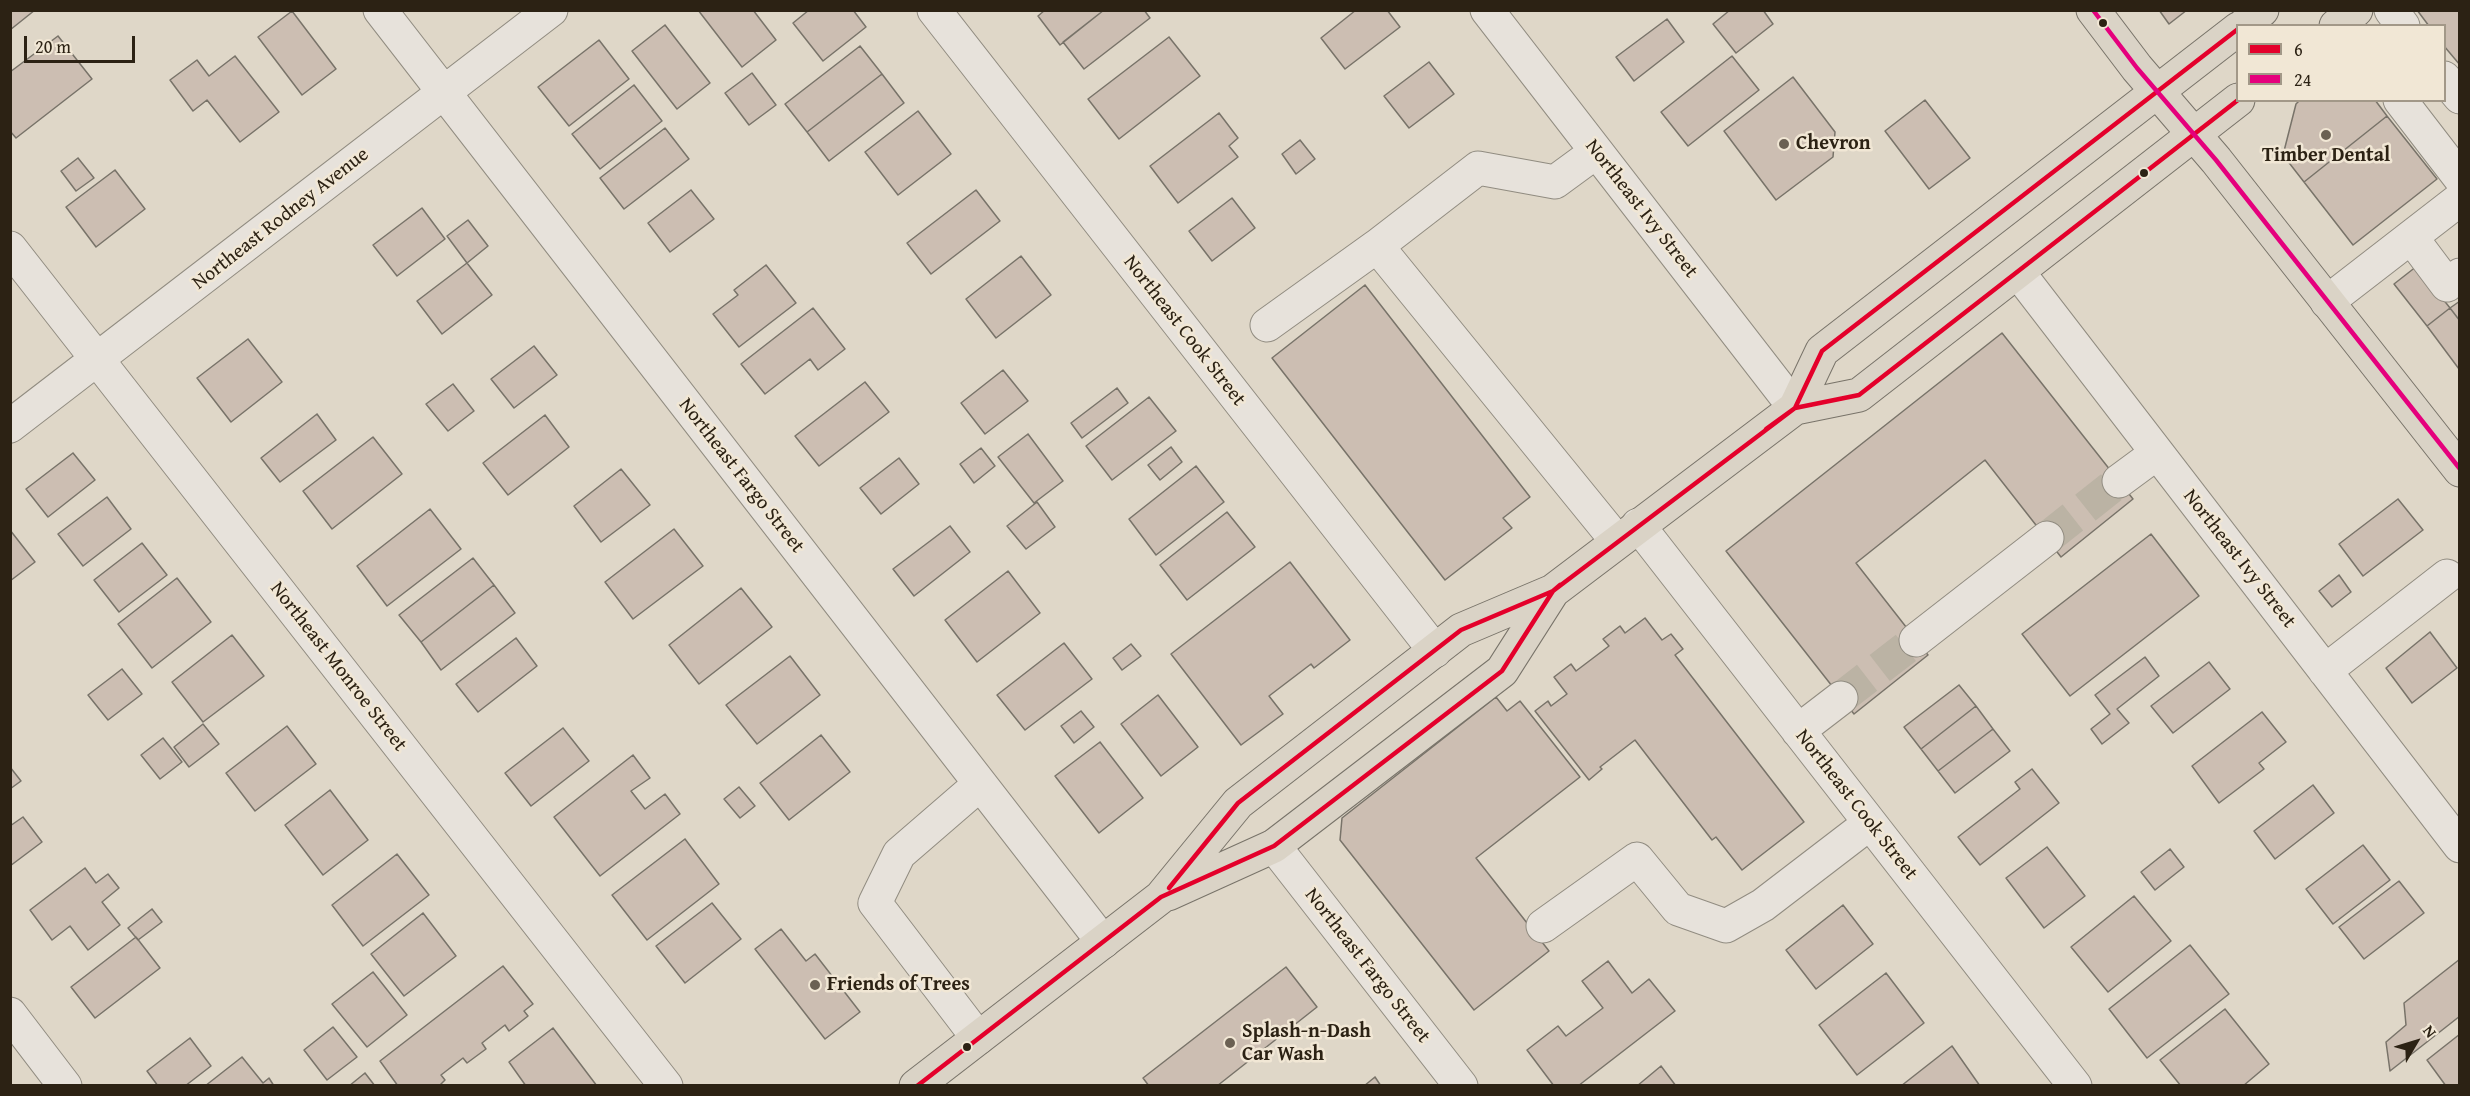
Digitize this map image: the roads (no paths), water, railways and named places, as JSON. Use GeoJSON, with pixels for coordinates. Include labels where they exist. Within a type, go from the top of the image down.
{"type":"FeatureCollection","features":[{"type":"Feature","properties":{"kind":"main road"},"geometry":{"type":"LineString","coordinates":[[2092,10],[2327,302],[2454,452]]}},
{"type":"Feature","properties":{"kind":"main road"},"geometry":{"type":"LineString","coordinates":[[2245,24],[2262,10]]}},
{"type":"Feature","properties":{"kind":"main road"},"geometry":{"type":"LineString","coordinates":[[1795,408],[1822,351],[2236,32]]}},
{"type":"Feature","properties":{"kind":"main road"},"geometry":{"type":"LineString","coordinates":[[916,1086],[1161,897],[1238,803],[1461,630],[1553,591],[1795,408],[1859,395],[2236,102]]}},
{"type":"Feature","properties":{"kind":"main road"},"geometry":{"type":"LineString","coordinates":[[1161,897],[1274,846],[1502,671],[1553,591]]}},
{"type":"Feature","properties":{"kind":"street","name":"Northeast Fargo Street"},"geometry":{"type":"LineString","coordinates":[[380,10],[1103,942]]}},
{"type":"Feature","properties":{"kind":"street","name":"Northeast Rodney Avenue"},"geometry":{"type":"LineString","coordinates":[[10,426],[550,10]]}},
{"type":"Feature","properties":{"kind":"street","name":"Northeast Cook Street"},"geometry":{"type":"LineString","coordinates":[[934,10],[1435,651]]}},
{"type":"Feature","properties":{"kind":"street","name":"Northeast Ivy Street"},"geometry":{"type":"LineString","coordinates":[[1487,10],[1795,408]]}},
{"type":"Feature","properties":{"kind":"street"},"geometry":{"type":"LineString","coordinates":[[2391,10],[2402,24]]}},
{"type":"Feature","properties":{"kind":"street"},"geometry":{"type":"LineString","coordinates":[[2446,79],[2460,97]]}},
{"type":"Feature","properties":{"kind":"street"},"geometry":{"type":"LineString","coordinates":[[2402,102],[2460,178]]}},
{"type":"Feature","properties":{"kind":"street"},"geometry":{"type":"LineString","coordinates":[[1267,325],[1377,246],[1478,168],[1555,182],[1596,152]]}},
{"type":"Feature","properties":{"kind":"street"},"geometry":{"type":"LineString","coordinates":[[2327,302],[2460,199]]}},
{"type":"Feature","properties":{"kind":"street"},"geometry":{"type":"LineString","coordinates":[[2411,237],[2447,285],[2460,275]]}},
{"type":"Feature","properties":{"kind":"street","name":"Northeast Cook Street"},"geometry":{"type":"LineString","coordinates":[[1377,246],[1798,730],[2075,1086]]}},
{"type":"Feature","properties":{"kind":"street","name":"Northeast Monroe Street"},"geometry":{"type":"LineString","coordinates":[[10,248],[666,1086]]}},
{"type":"Feature","properties":{"kind":"street","name":"Northeast Ivy Street"},"geometry":{"type":"LineString","coordinates":[[2018,272],[2460,846]]}},
{"type":"Feature","properties":{"kind":"street"},"geometry":{"type":"LineString","coordinates":[[2119,481],[2157,453]]}},
{"type":"Feature","properties":{"kind":"street"},"geometry":{"type":"LineString","coordinates":[[1916,640],[2047,538]]}},
{"type":"Feature","properties":{"kind":"street"},"geometry":{"type":"LineString","coordinates":[[2325,671],[2447,576]]}},
{"type":"Feature","properties":{"kind":"street"},"geometry":{"type":"LineString","coordinates":[[1798,730],[1841,698]]}},
{"type":"Feature","properties":{"kind":"street"},"geometry":{"type":"LineString","coordinates":[[978,1038],[875,903],[899,854],[980,784]]}},
{"type":"Feature","properties":{"kind":"street"},"geometry":{"type":"LineString","coordinates":[[1543,926],[1637,859],[1678,909],[1726,926],[1763,905],[1870,823]]}},
{"type":"Feature","properties":{"kind":"street","name":"Northeast Fargo Street"},"geometry":{"type":"LineString","coordinates":[[1274,846],[1461,1086]]}},
{"type":"Feature","properties":{"kind":"street"},"geometry":{"type":"LineString","coordinates":[[10,1014],[65,1086]]}},
{"type":"Feature","properties":{"kind":"tunnel"},"geometry":{"type":"LineString","coordinates":[[2047,538],[2119,481]]}},
{"type":"Feature","properties":{"kind":"tunnel"},"geometry":{"type":"LineString","coordinates":[[1841,698],[1916,640]]}},
{"type":"Feature","properties":{"kind":"place","name":"Timber Dental"},"geometry":{"type":"Point","coordinates":[2326,135]}},
{"type":"Feature","properties":{"kind":"place","name":"Chevron"},"geometry":{"type":"Point","coordinates":[1784,144]}},
{"type":"Feature","properties":{"kind":"place","name":"Friends of Trees"},"geometry":{"type":"Point","coordinates":[815,985]}},
{"type":"Feature","properties":{"kind":"place","name":"Splash-n-Dash Car Wash"},"geometry":{"type":"Point","coordinates":[1230,1043]}}]}
